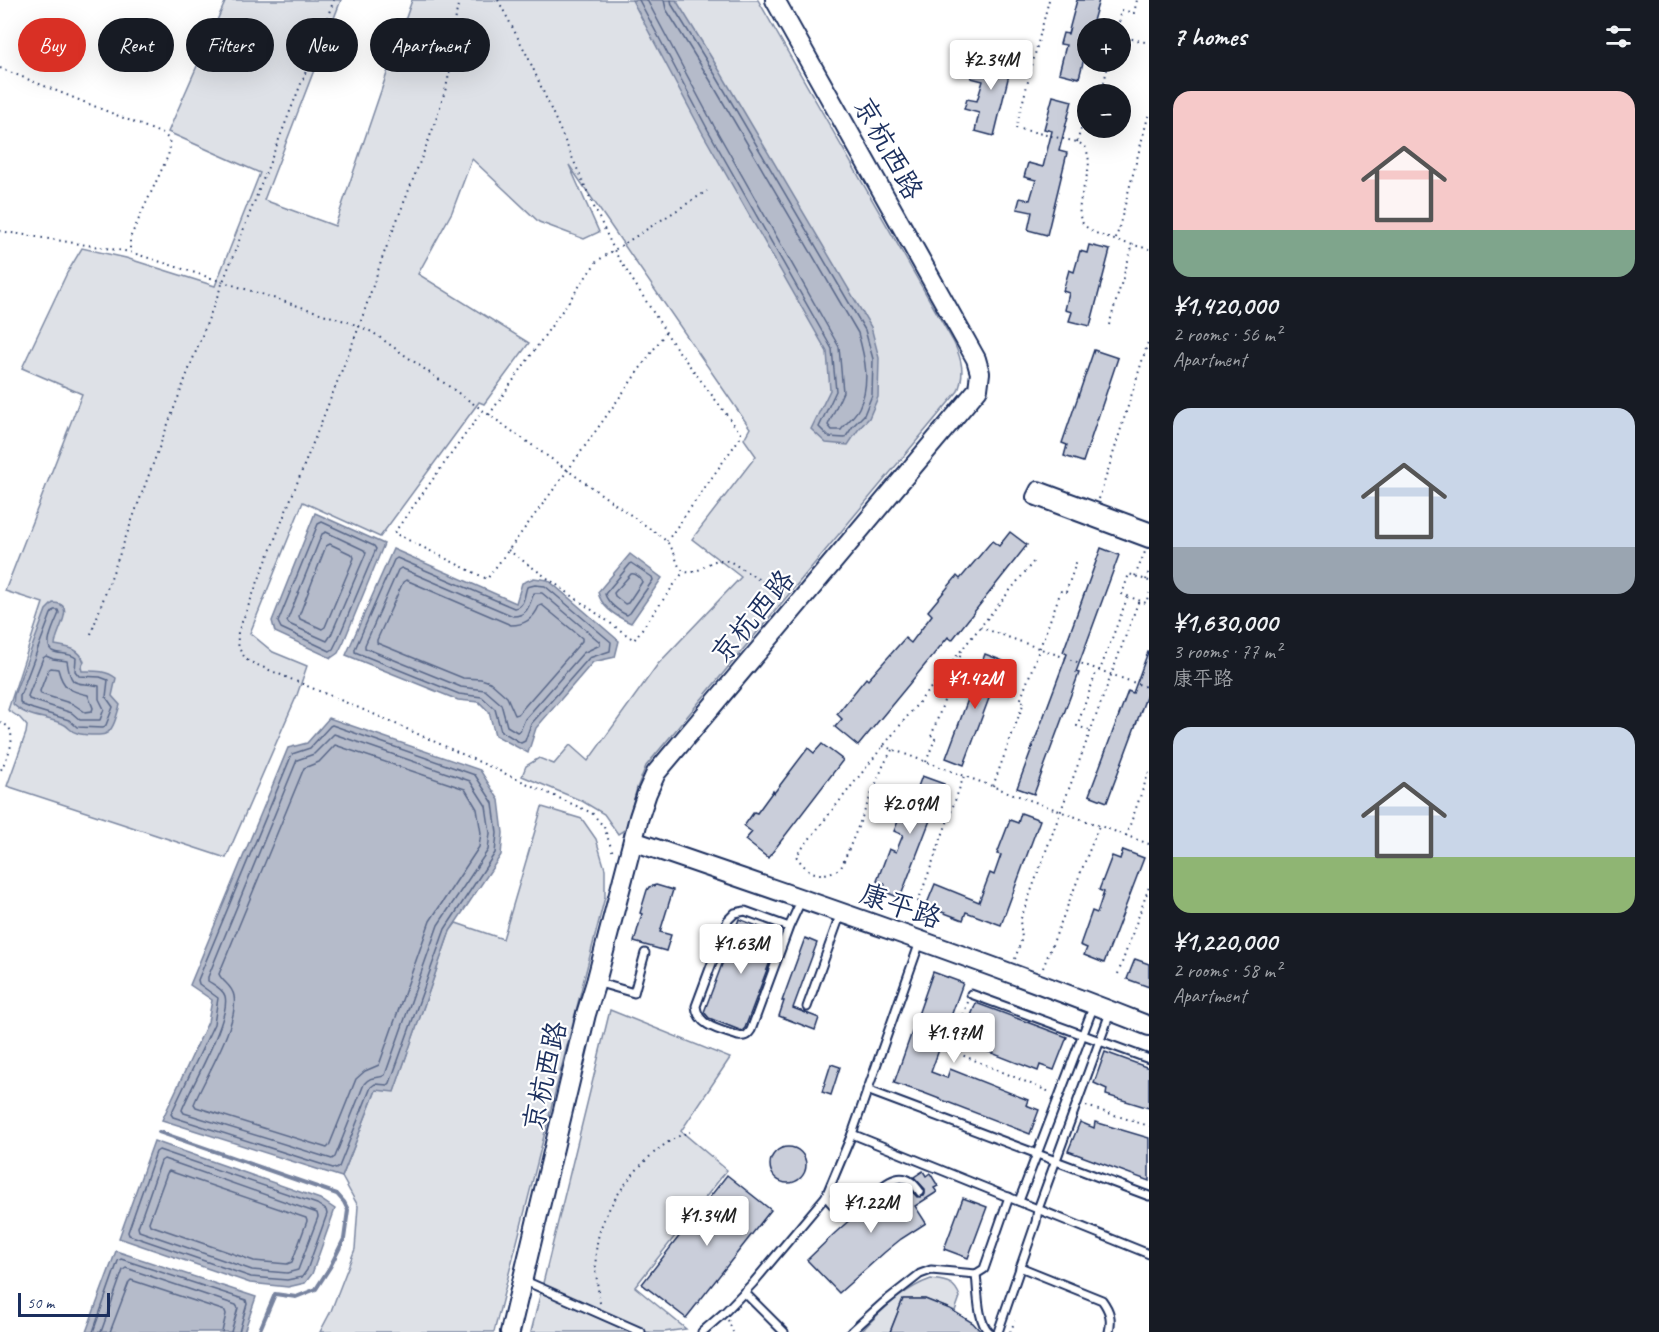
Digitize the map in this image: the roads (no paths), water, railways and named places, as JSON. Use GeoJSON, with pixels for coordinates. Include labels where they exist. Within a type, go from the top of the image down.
{"type":"FeatureCollection","features":[{"type":"Feature","properties":{"kind":"street","name":"京杭西路"},"geometry":{"type":"LineString","coordinates":[[510,1332],[586,1014],[646,793],[656,773],[978,389],[980,373],[976,358],[776,0]]}},
{"type":"Feature","properties":{"kind":"street"},"geometry":{"type":"LineString","coordinates":[[1038,489],[1095,510],[1147,534],[1034,497],[1038,489]]}},
{"type":"Feature","properties":{"kind":"street","name":"康平路"},"geometry":{"type":"LineString","coordinates":[[633,841],[920,940],[1149,1026]]}},
{"type":"Feature","properties":{"kind":"lane"},"geometry":{"type":"LineString","coordinates":[[789,927],[745,910],[735,913],[728,920],[696,1006],[702,1021],[738,1036],[747,1035],[751,1030],[802,898]]}},
{"type":"Feature","properties":{"kind":"lane"},"geometry":{"type":"LineString","coordinates":[[807,1006],[841,912]]}},
{"type":"Feature","properties":{"kind":"lane"},"geometry":{"type":"LineString","coordinates":[[702,1332],[744,1292],[826,1196],[852,1134],[920,940]]}},
{"type":"Feature","properties":{"kind":"lane"},"geometry":{"type":"LineString","coordinates":[[596,982],[634,993],[645,953]]}},
{"type":"Feature","properties":{"kind":"lane"},"geometry":{"type":"LineString","coordinates":[[971,993],[1149,1059]]}},
{"type":"Feature","properties":{"kind":"lane"},"geometry":{"type":"LineString","coordinates":[[1019,1201],[1082,1035],[1102,1007]]}},
{"type":"Feature","properties":{"kind":"lane"},"geometry":{"type":"LineString","coordinates":[[998,1332],[1036,1222],[1038,1209],[1100,1041],[1102,1007]]}},
{"type":"Feature","properties":{"kind":"lane"},"geometry":{"type":"LineString","coordinates":[[867,1090],[1149,1196]]}},
{"type":"Feature","properties":{"kind":"lane"},"geometry":{"type":"LineString","coordinates":[[852,1134],[1149,1254]]}},
{"type":"Feature","properties":{"kind":"lane"},"geometry":{"type":"LineString","coordinates":[[826,1196],[832,1205],[839,1209],[850,1210],[898,1178],[910,1180],[920,1192]]}},
{"type":"Feature","properties":{"kind":"lane"},"geometry":{"type":"LineString","coordinates":[[851,1332],[920,1274],[931,1270],[976,1274],[984,1269],[1009,1197]]}},
{"type":"Feature","properties":{"kind":"lane"},"geometry":{"type":"LineString","coordinates":[[1020,1267],[1102,1300],[1108,1308],[1111,1319],[1110,1332]]}},
{"type":"Feature","properties":{"kind":"lane"},"geometry":{"type":"LineString","coordinates":[[976,1274],[982,1322],[989,1332]]}},
{"type":"Feature","properties":{"kind":"lane"},"geometry":{"type":"LineString","coordinates":[[523,1280],[641,1332]]}},
{"type":"Feature","properties":{"kind":"lane"},"geometry":{"type":"LineString","coordinates":[[744,1292],[784,1332]]}},
{"type":"Feature","properties":{"kind":"water"},"geometry":{"type":"Polygon","coordinates":[[[632,0],[676,0],[871,327],[879,358],[878,397],[869,418],[848,445],[826,443],[811,429],[830,390],[827,352],[702,132],[632,0]]]}},
{"type":"Feature","properties":{"kind":"water"},"geometry":{"type":"Polygon","coordinates":[[[315,513],[384,544],[344,641],[338,653],[331,658],[275,632],[272,621],[315,513]]]}},
{"type":"Feature","properties":{"kind":"water"},"geometry":{"type":"Polygon","coordinates":[[[393,549],[516,603],[522,583],[534,578],[548,580],[619,641],[615,657],[593,662],[536,728],[528,753],[495,735],[489,712],[479,702],[458,700],[346,655],[393,549]]]}},
{"type":"Feature","properties":{"kind":"water"},"geometry":{"type":"Polygon","coordinates":[[[630,554],[662,578],[631,623],[610,611],[602,602],[598,592],[630,554]]]}},
{"type":"Feature","properties":{"kind":"water"},"geometry":{"type":"Polygon","coordinates":[[[53,603],[60,604],[65,613],[55,645],[72,649],[79,654],[84,662],[81,667],[82,671],[104,672],[116,678],[112,696],[120,705],[113,726],[105,734],[91,735],[75,732],[58,722],[31,715],[13,704],[14,695],[46,610],[53,603]]]}},
{"type":"Feature","properties":{"kind":"water"},"geometry":{"type":"Polygon","coordinates":[[[329,718],[480,770],[499,800],[503,833],[501,855],[450,931],[394,1092],[376,1090],[342,1177],[162,1120],[208,1022],[212,1000],[190,985],[288,748],[307,743],[329,718]]]}},
{"type":"Feature","properties":{"kind":"water"},"geometry":{"type":"Polygon","coordinates":[[[154,1141],[320,1199],[335,1209],[312,1274],[305,1283],[288,1287],[250,1283],[119,1238],[154,1141]]]}},
{"type":"Feature","properties":{"kind":"water"},"geometry":{"type":"Polygon","coordinates":[[[116,1251],[256,1297],[244,1332],[86,1332],[116,1251]]]}},
{"type":"Feature","properties":{"kind":"waterway"},"geometry":{"type":"LineString","coordinates":[[159,1132],[337,1194],[344,1202],[348,1210],[344,1239],[316,1289],[296,1297],[275,1294],[259,1332]]}}]}
